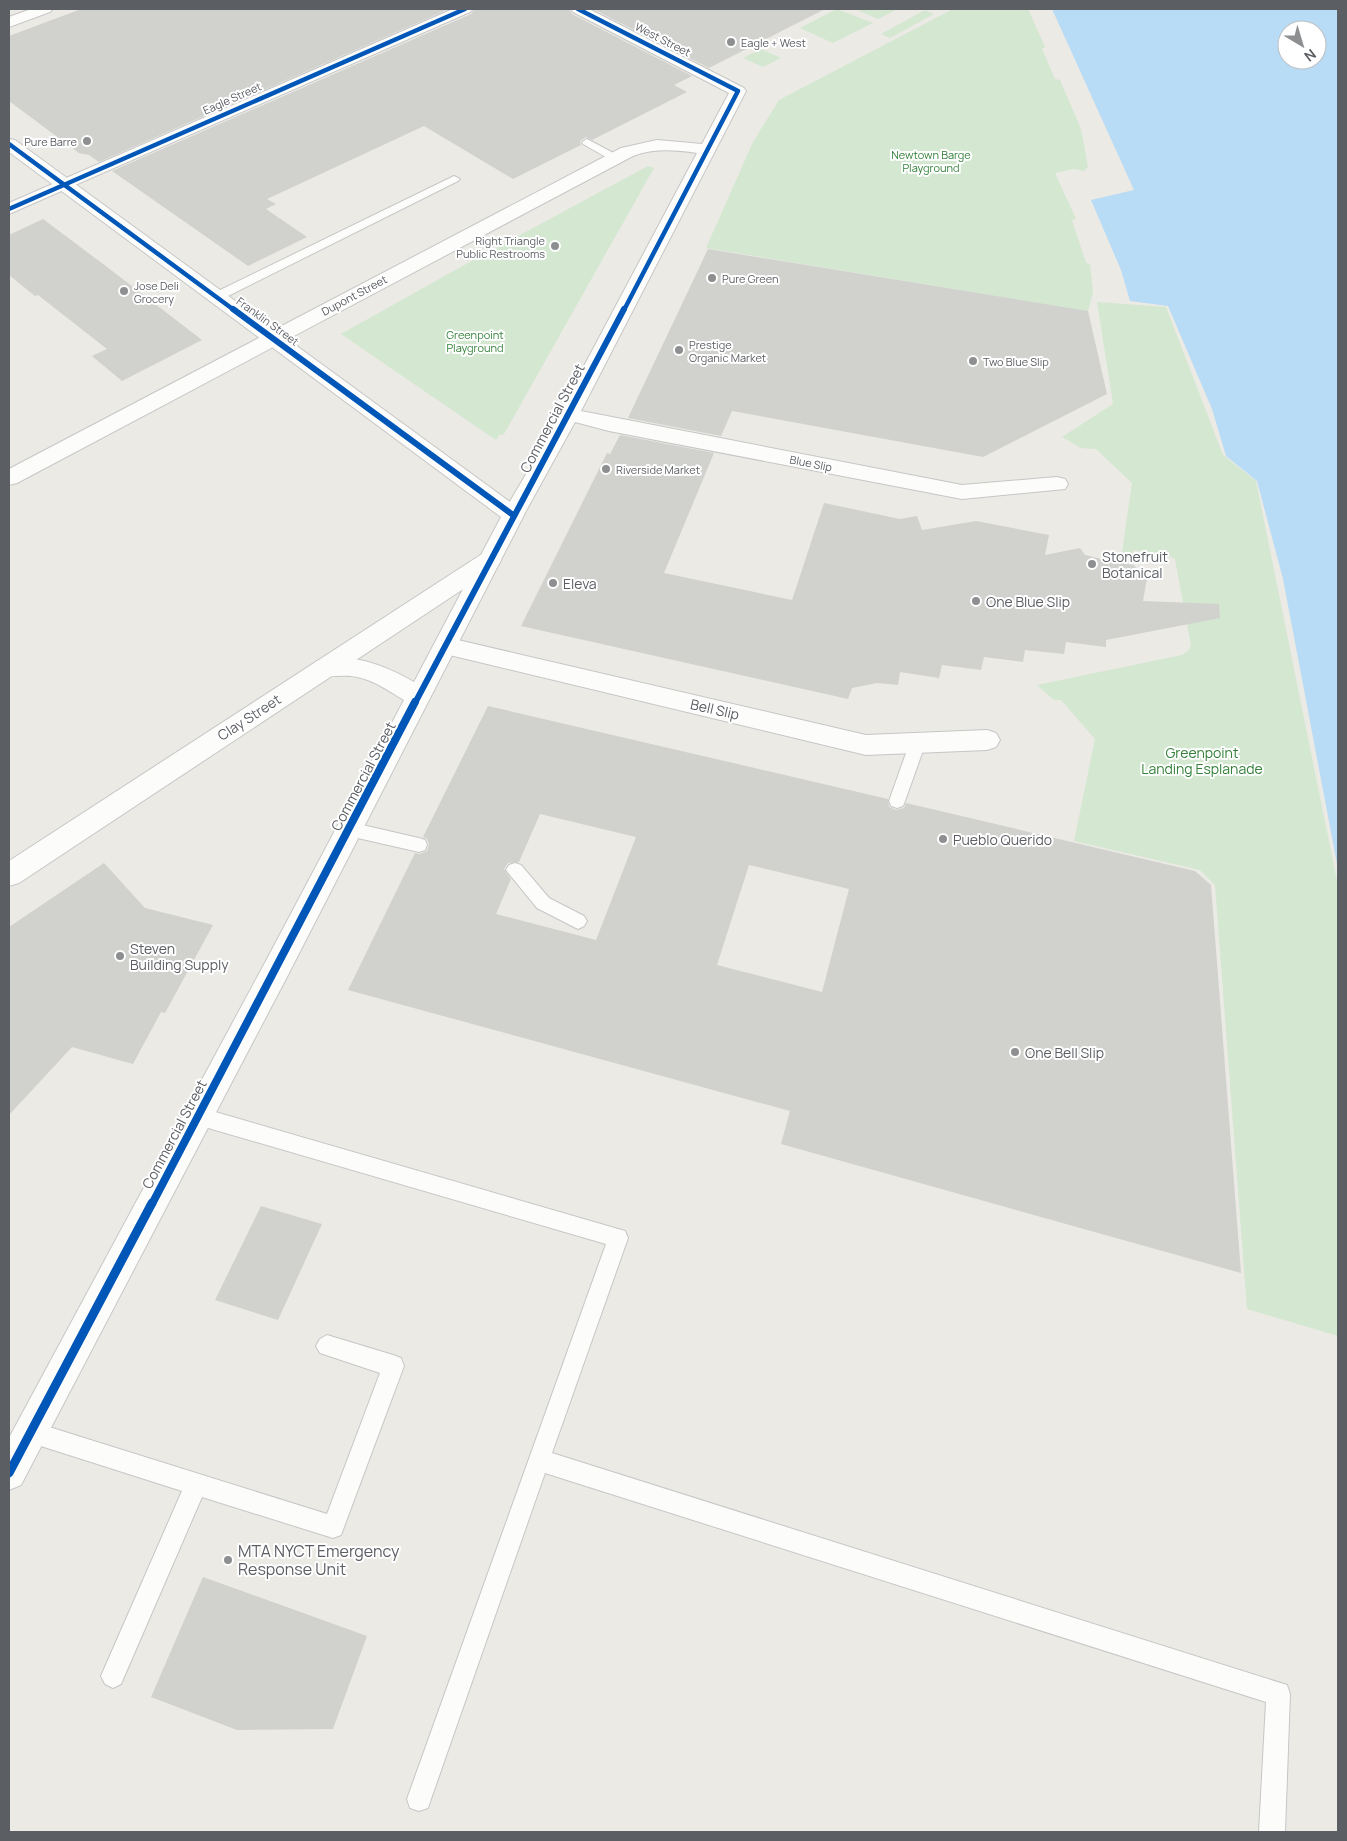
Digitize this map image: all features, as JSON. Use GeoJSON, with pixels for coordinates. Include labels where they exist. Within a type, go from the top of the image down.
{"type":"FeatureCollection","features":[{"type":"Feature","properties":{"kind":"street"},"geometry":{"type":"LineString","coordinates":[[9,22],[45,9]]}},
{"type":"Feature","properties":{"kind":"street","name":"Eagle Street"},"geometry":{"type":"LineString","coordinates":[[9,209],[465,9]]}},
{"type":"Feature","properties":{"kind":"street","name":"West Street"},"geometry":{"type":"LineString","coordinates":[[578,9],[738,91]]}},
{"type":"Feature","properties":{"kind":"street","name":"Commercial Street"},"geometry":{"type":"LineString","coordinates":[[9,1473],[490,560],[543,464],[738,91]]}},
{"type":"Feature","properties":{"kind":"street","name":"Franklin Street"},"geometry":{"type":"LineString","coordinates":[[9,144],[514,515]]}},
{"type":"Feature","properties":{"kind":"street","name":"Dupont Street"},"geometry":{"type":"LineString","coordinates":[[9,478],[635,148],[654,144],[707,150]]}},
{"type":"Feature","properties":{"kind":"street","name":"Blue Slip"},"geometry":{"type":"LineString","coordinates":[[568,414],[962,492],[1057,484]]}},
{"type":"Feature","properties":{"kind":"street","name":"Clay Street"},"geometry":{"type":"LineString","coordinates":[[9,875],[490,560]]}},
{"type":"Feature","properties":{"kind":"street","name":"Bell Slip"},"geometry":{"type":"LineString","coordinates":[[445,646],[866,745],[987,740]]}},
{"type":"Feature","properties":{"kind":"street"},"geometry":{"type":"LineString","coordinates":[[324,668],[345,665],[368,670],[395,682],[418,697]]}},
{"type":"Feature","properties":{"kind":"lane"},"geometry":{"type":"LineString","coordinates":[[587,142],[616,158]]}},
{"type":"Feature","properties":{"kind":"lane"},"geometry":{"type":"LineString","coordinates":[[216,297],[454,179]]}},
{"type":"Feature","properties":{"kind":"lane"},"geometry":{"type":"LineString","coordinates":[[897,801],[918,742]]}},
{"type":"Feature","properties":{"kind":"lane"},"geometry":{"type":"LineString","coordinates":[[349,829],[419,845]]}},
{"type":"Feature","properties":{"kind":"lane"},"geometry":{"type":"LineString","coordinates":[[516,870],[543,903],[578,921]]}},
{"type":"Feature","properties":{"kind":"lane"},"geometry":{"type":"LineString","coordinates":[[198,1116],[618,1238],[419,1799]]}},
{"type":"Feature","properties":{"kind":"lane"},"geometry":{"type":"LineString","coordinates":[[30,1432],[333,1527],[393,1366],[327,1346]]}},
{"type":"Feature","properties":{"kind":"lane"},"geometry":{"type":"LineString","coordinates":[[539,1460],[1278,1694],[1272,1832]]}},
{"type":"Feature","properties":{"kind":"lane"},"geometry":{"type":"LineString","coordinates":[[113,1676],[196,1484]]}},
{"type":"Feature","properties":{"kind":"green space"},"geometry":{"type":"Polygon","coordinates":[[[837,9],[873,23],[833,43],[800,28],[837,9]]]}},
{"type":"Feature","properties":{"kind":"green space"},"geometry":{"type":"Polygon","coordinates":[[[855,9],[898,9],[878,19],[855,9]]]}},
{"type":"Feature","properties":{"kind":"green space","name":"Newtown Barge Playground"},"geometry":{"type":"Polygon","coordinates":[[[953,9],[1028,9],[1045,47],[1042,49],[1055,79],[1060,80],[1081,129],[1088,167],[1084,171],[1074,169],[1055,173],[1076,219],[1072,220],[1086,263],[1090,264],[1093,292],[1088,311],[706,248],[753,142],[779,100],[953,9]]]}},
{"type":"Feature","properties":{"kind":"green space"},"geometry":{"type":"Polygon","coordinates":[[[925,10],[934,14],[890,38],[881,34],[925,10]]]}},
{"type":"Feature","properties":{"kind":"green space"},"geometry":{"type":"Polygon","coordinates":[[[761,49],[781,58],[763,67],[743,58],[761,49]]]}},
{"type":"Feature","properties":{"kind":"green space","name":"Greenpoint Playground"},"geometry":{"type":"Polygon","coordinates":[[[648,166],[654,168],[504,434],[499,435],[496,440],[341,334],[459,268],[648,166]]]}},
{"type":"Feature","properties":{"kind":"green space","name":"Greenpoint Landing Esplanade"},"geometry":{"type":"Polygon","coordinates":[[[1097,302],[1166,307],[1223,455],[1256,481],[1338,886],[1338,1336],[1247,1309],[1215,885],[1200,870],[1074,841],[1095,739],[1061,700],[1054,700],[1037,685],[1182,655],[1191,646],[1175,559],[1169,556],[1134,550],[1127,566],[1121,559],[1132,483],[1096,449],[1081,448],[1062,437],[1113,404],[1097,302]]]}},
{"type":"Feature","properties":{"kind":"water"},"geometry":{"type":"Polygon","coordinates":[[[1052,9],[1338,9],[1338,869],[1283,579],[1257,481],[1226,456],[1212,409],[1168,306],[1130,301],[1121,270],[1091,200],[1134,190],[1052,9]]]}},
{"type":"Feature","properties":{"kind":"building"},"geometry":{"type":"Polygon","coordinates":[[[81,9],[449,9],[99,162],[89,155],[79,153],[9,101],[9,36],[81,9]]]}},
{"type":"Feature","properties":{"kind":"building"},"geometry":{"type":"Polygon","coordinates":[[[475,9],[569,9],[572,14],[692,76],[674,85],[687,92],[592,140],[586,137],[580,141],[581,145],[513,179],[424,126],[267,199],[276,204],[266,209],[307,237],[248,266],[112,171],[471,14],[475,9]]]}},
{"type":"Feature","properties":{"kind":"building","name":"Eagle + West"},"geometry":{"type":"Polygon","coordinates":[[[593,9],[825,9],[709,68],[593,9]]]}},
{"type":"Feature","properties":{"kind":"building"},"geometry":{"type":"Polygon","coordinates":[[[43,219],[202,340],[122,381],[92,356],[107,349],[38,295],[35,296],[9,275],[9,235],[43,219]]]}},
{"type":"Feature","properties":{"kind":"building"},"geometry":{"type":"Polygon","coordinates":[[[708,249],[1088,311],[1107,394],[983,457],[732,411],[721,436],[628,418],[708,249]]]}},
{"type":"Feature","properties":{"kind":"building"},"geometry":{"type":"Polygon","coordinates":[[[620,435],[714,453],[664,573],[792,600],[824,503],[900,519],[917,516],[922,530],[976,521],[1049,535],[1045,555],[1080,548],[1085,555],[1106,560],[1122,557],[1127,564],[1134,565],[1138,571],[1148,572],[1143,601],[1219,604],[1220,618],[1106,640],[1106,647],[1066,642],[1064,654],[1025,650],[1023,662],[984,657],[981,670],[942,665],[939,678],[900,672],[898,685],[877,683],[852,688],[848,699],[521,626],[607,453],[610,454],[620,435]]]}},
{"type":"Feature","properties":{"kind":"building"},"geometry":{"type":"Polygon","coordinates":[[[488,706],[888,799],[889,807],[896,810],[904,808],[906,803],[1195,871],[1211,885],[1241,1273],[781,1144],[790,1111],[348,990],[415,853],[420,854],[427,851],[429,844],[427,839],[423,837],[488,706]],[[540,814],[519,862],[508,863],[504,869],[511,879],[496,914],[596,940],[636,837],[540,814]],[[749,865],[717,965],[822,992],[849,889],[749,865]]]}},
{"type":"Feature","properties":{"kind":"building"},"geometry":{"type":"Polygon","coordinates":[[[104,863],[145,908],[213,925],[165,1013],[161,1012],[133,1064],[72,1047],[9,1115],[9,927],[104,863]]]}},
{"type":"Feature","properties":{"kind":"building"},"geometry":{"type":"Polygon","coordinates":[[[261,1206],[322,1224],[278,1320],[215,1300],[261,1206]]]}},
{"type":"Feature","properties":{"kind":"building"},"geometry":{"type":"Polygon","coordinates":[[[203,1577],[367,1636],[333,1729],[237,1730],[151,1697],[203,1577]]]}},
{"type":"Feature","properties":{"kind":"cycle path"},"geometry":{"type":"LineString","coordinates":[[9,209],[465,9]]}},
{"type":"Feature","properties":{"kind":"cycle path"},"geometry":{"type":"LineString","coordinates":[[9,1473],[278,966],[513,515],[543,464],[738,91],[578,9]]}},
{"type":"Feature","properties":{"kind":"cycle path"},"geometry":{"type":"LineString","coordinates":[[9,144],[513,515]]}},
{"type":"Feature","properties":{"kind":"place","name":"Eagle + West"},"geometry":{"type":"Point","coordinates":[731,42]}},
{"type":"Feature","properties":{"kind":"place","name":"Pure Barre"},"geometry":{"type":"Point","coordinates":[87,141]}},
{"type":"Feature","properties":{"kind":"place","name":"Right Triangle Public Restrooms"},"geometry":{"type":"Point","coordinates":[555,246]}},
{"type":"Feature","properties":{"kind":"place","name":"Pure Green"},"geometry":{"type":"Point","coordinates":[712,278]}},
{"type":"Feature","properties":{"kind":"place","name":"Jose Deli Grocery"},"geometry":{"type":"Point","coordinates":[124,291]}},
{"type":"Feature","properties":{"kind":"place","name":"Prestige Organic Market"},"geometry":{"type":"Point","coordinates":[679,350]}},
{"type":"Feature","properties":{"kind":"place","name":"Two Blue Slip"},"geometry":{"type":"Point","coordinates":[973,361]}},
{"type":"Feature","properties":{"kind":"place","name":"Riverside Market"},"geometry":{"type":"Point","coordinates":[606,469]}},
{"type":"Feature","properties":{"kind":"place","name":"Stonefruit Botanical"},"geometry":{"type":"Point","coordinates":[1092,564]}},
{"type":"Feature","properties":{"kind":"place","name":"Eleva"},"geometry":{"type":"Point","coordinates":[553,583]}},
{"type":"Feature","properties":{"kind":"place","name":"One Blue Slip"},"geometry":{"type":"Point","coordinates":[976,601]}},
{"type":"Feature","properties":{"kind":"place","name":"Pueblo Querido"},"geometry":{"type":"Point","coordinates":[943,839]}},
{"type":"Feature","properties":{"kind":"place","name":"Steven Building Supply"},"geometry":{"type":"Point","coordinates":[120,956]}},
{"type":"Feature","properties":{"kind":"place","name":"One Bell Slip"},"geometry":{"type":"Point","coordinates":[1015,1052]}},
{"type":"Feature","properties":{"kind":"place","name":"MTA NYCT Emergency Response Unit"},"geometry":{"type":"Point","coordinates":[228,1560]}}]}
